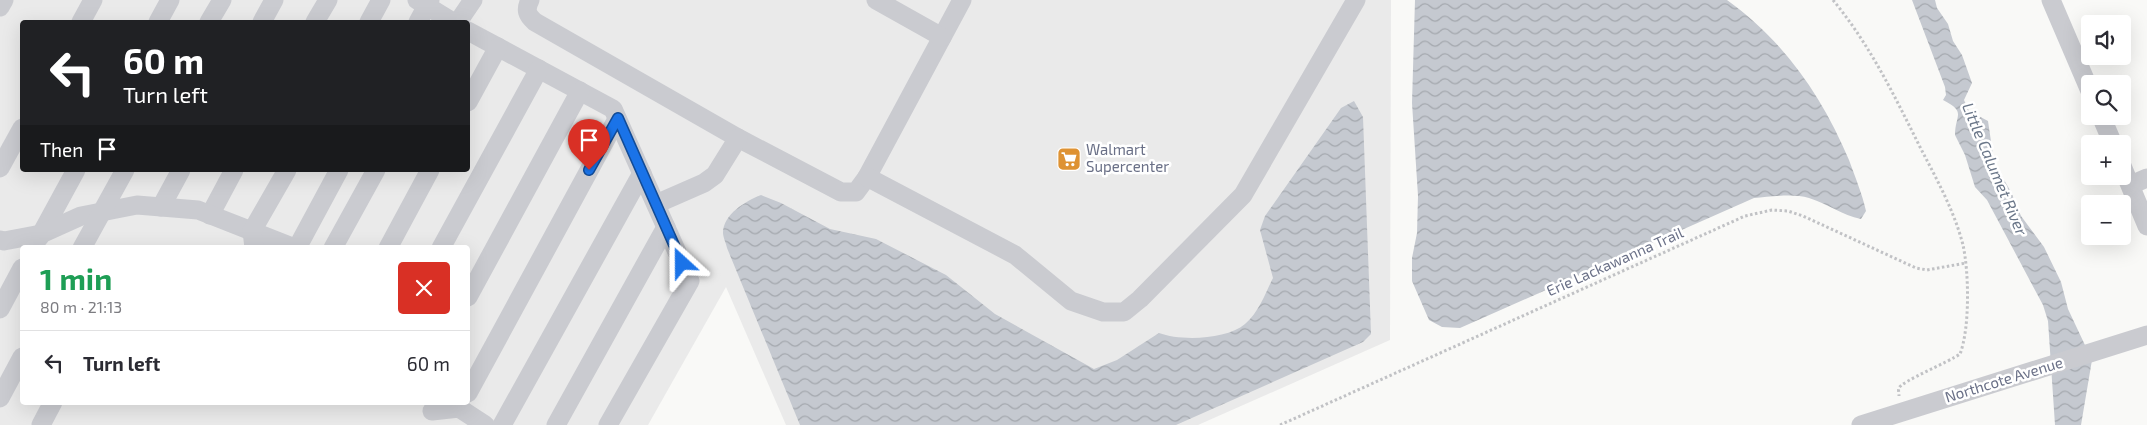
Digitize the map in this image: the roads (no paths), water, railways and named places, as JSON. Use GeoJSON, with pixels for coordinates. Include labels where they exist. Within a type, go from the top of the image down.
{"type":"FeatureCollection","features":[{"type":"Feature","properties":{"kind":"street"},"geometry":{"type":"LineString","coordinates":[[0,7],[4,0]]}},
{"type":"Feature","properties":{"kind":"street"},"geometry":{"type":"LineString","coordinates":[[82,20],[93,0]]}},
{"type":"Feature","properties":{"kind":"street"},"geometry":{"type":"LineString","coordinates":[[159,20],[170,0]]}},
{"type":"Feature","properties":{"kind":"street"},"geometry":{"type":"LineString","coordinates":[[210,20],[222,0]]}},
{"type":"Feature","properties":{"kind":"street"},"geometry":{"type":"LineString","coordinates":[[263,20],[274,0]]}},
{"type":"Feature","properties":{"kind":"street"},"geometry":{"type":"LineString","coordinates":[[317,20],[328,0]]}},
{"type":"Feature","properties":{"kind":"street"},"geometry":{"type":"LineString","coordinates":[[370,20],[381,0]]}},
{"type":"Feature","properties":{"kind":"street"},"geometry":{"type":"LineString","coordinates":[[459,20],[473,0]]}},
{"type":"Feature","properties":{"kind":"street"},"geometry":{"type":"LineString","coordinates":[[530,0],[526,7],[528,16],[535,22],[738,138],[840,192],[856,192],[867,177],[962,0]]}},
{"type":"Feature","properties":{"kind":"street"},"geometry":{"type":"LineString","coordinates":[[876,0],[942,37]]}},
{"type":"Feature","properties":{"kind":"street"},"geometry":{"type":"LineString","coordinates":[[867,177],[1015,255],[1071,302],[1102,312],[1124,312],[1140,299],[1243,195],[1356,0]]}},
{"type":"Feature","properties":{"kind":"street"},"geometry":{"type":"LineString","coordinates":[[2050,0],[2083,75]]}},
{"type":"Feature","properties":{"kind":"street"},"geometry":{"type":"LineString","coordinates":[[419,20],[425,2],[450,20]]}},
{"type":"Feature","properties":{"kind":"street"},"geometry":{"type":"LineString","coordinates":[[470,32],[613,108],[690,281],[608,425]]}},
{"type":"Feature","properties":{"kind":"street"},"geometry":{"type":"LineString","coordinates":[[470,98],[498,47]]}},
{"type":"Feature","properties":{"kind":"street"},"geometry":{"type":"LineString","coordinates":[[443,245],[539,69]]}},
{"type":"Feature","properties":{"kind":"street"},"geometry":{"type":"LineString","coordinates":[[470,293],[580,91]]}},
{"type":"Feature","properties":{"kind":"street"},"geometry":{"type":"LineString","coordinates":[[470,388],[618,118]]}},
{"type":"Feature","properties":{"kind":"street"},"geometry":{"type":"LineString","coordinates":[[0,168],[20,132]]}},
{"type":"Feature","properties":{"kind":"street"},"geometry":{"type":"LineString","coordinates":[[656,204],[689,191],[710,179],[726,159],[738,138]]}},
{"type":"Feature","properties":{"kind":"street"},"geometry":{"type":"LineString","coordinates":[[38,241],[75,172]]}},
{"type":"Feature","properties":{"kind":"street"},"geometry":{"type":"LineString","coordinates":[[84,245],[124,172]]}},
{"type":"Feature","properties":{"kind":"street"},"geometry":{"type":"LineString","coordinates":[[161,207],[180,172]]}},
{"type":"Feature","properties":{"kind":"street"},"geometry":{"type":"LineString","coordinates":[[210,215],[233,172]]}},
{"type":"Feature","properties":{"kind":"street"},"geometry":{"type":"LineString","coordinates":[[253,239],[285,172]]}},
{"type":"Feature","properties":{"kind":"street"},"geometry":{"type":"LineString","coordinates":[[298,245],[338,172]]}},
{"type":"Feature","properties":{"kind":"street"},"geometry":{"type":"LineString","coordinates":[[335,245],[375,172]]}},
{"type":"Feature","properties":{"kind":"street"},"geometry":{"type":"LineString","coordinates":[[390,245],[429,172]]}},
{"type":"Feature","properties":{"kind":"street"},"geometry":{"type":"LineString","coordinates":[[502,425],[642,173]]}},
{"type":"Feature","properties":{"kind":"street"},"geometry":{"type":"LineString","coordinates":[[2139,182],[2147,226]]}},
{"type":"Feature","properties":{"kind":"street"},"geometry":{"type":"LineString","coordinates":[[0,240],[38,241],[81,216],[137,205],[198,210],[253,239],[282,245]]}},
{"type":"Feature","properties":{"kind":"street"},"geometry":{"type":"LineString","coordinates":[[556,425],[666,227]]}},
{"type":"Feature","properties":{"kind":"street"},"geometry":{"type":"LineString","coordinates":[[0,309],[20,272]]}},
{"type":"Feature","properties":{"kind":"street","name":"Northcote Avenue"},"geometry":{"type":"LineString","coordinates":[[1861,425],[1896,412],[2096,353],[2147,335]]}},
{"type":"Feature","properties":{"kind":"street"},"geometry":{"type":"LineString","coordinates":[[0,398],[20,360]]}},
{"type":"Feature","properties":{"kind":"street"},"geometry":{"type":"LineString","coordinates":[[41,425],[51,405]]}},
{"type":"Feature","properties":{"kind":"street"},"geometry":{"type":"LineString","coordinates":[[432,413],[453,405]]}},
{"type":"Feature","properties":{"kind":"street"},"geometry":{"type":"LineString","coordinates":[[467,405],[485,425]]}},
{"type":"Feature","properties":{"kind":"water"},"geometry":{"type":"Polygon","coordinates":[[[1415,0],[1727,0],[1766,33],[1784,52],[1814,92],[1849,160],[1866,211],[1861,219],[1809,198],[1781,196],[1754,198],[1460,328],[1442,327],[1429,320],[1412,281],[1412,258],[1417,233],[1418,196],[1412,103],[1415,0]]]}},
{"type":"Feature","properties":{"kind":"water","name":"Little Calumet River"},"geometry":{"type":"Polygon","coordinates":[[[1912,0],[1935,0],[1937,8],[1948,24],[1953,41],[1962,55],[1972,83],[1964,100],[1969,111],[1988,121],[1993,155],[1999,171],[2011,192],[2021,216],[2044,247],[2061,282],[2068,309],[2092,360],[2081,425],[2055,425],[2048,321],[2043,305],[1987,200],[1975,187],[1965,155],[1955,135],[1957,111],[1943,100],[1946,95],[1945,87],[1912,0]]]}},
{"type":"Feature","properties":{"kind":"water"},"geometry":{"type":"Polygon","coordinates":[[[1354,101],[1363,117],[1371,334],[1363,342],[1176,425],[800,425],[723,236],[724,226],[731,214],[742,205],[761,195],[781,203],[830,229],[876,239],[946,275],[995,314],[1094,369],[1117,360],[1159,333],[1168,336],[1203,338],[1237,329],[1250,319],[1273,278],[1260,230],[1265,216],[1341,108],[1354,101]]]}},
{"type":"Feature","properties":{"kind":"place","name":"Walmart Supercenter"},"geometry":{"type":"Point","coordinates":[1069,159]}}]}
